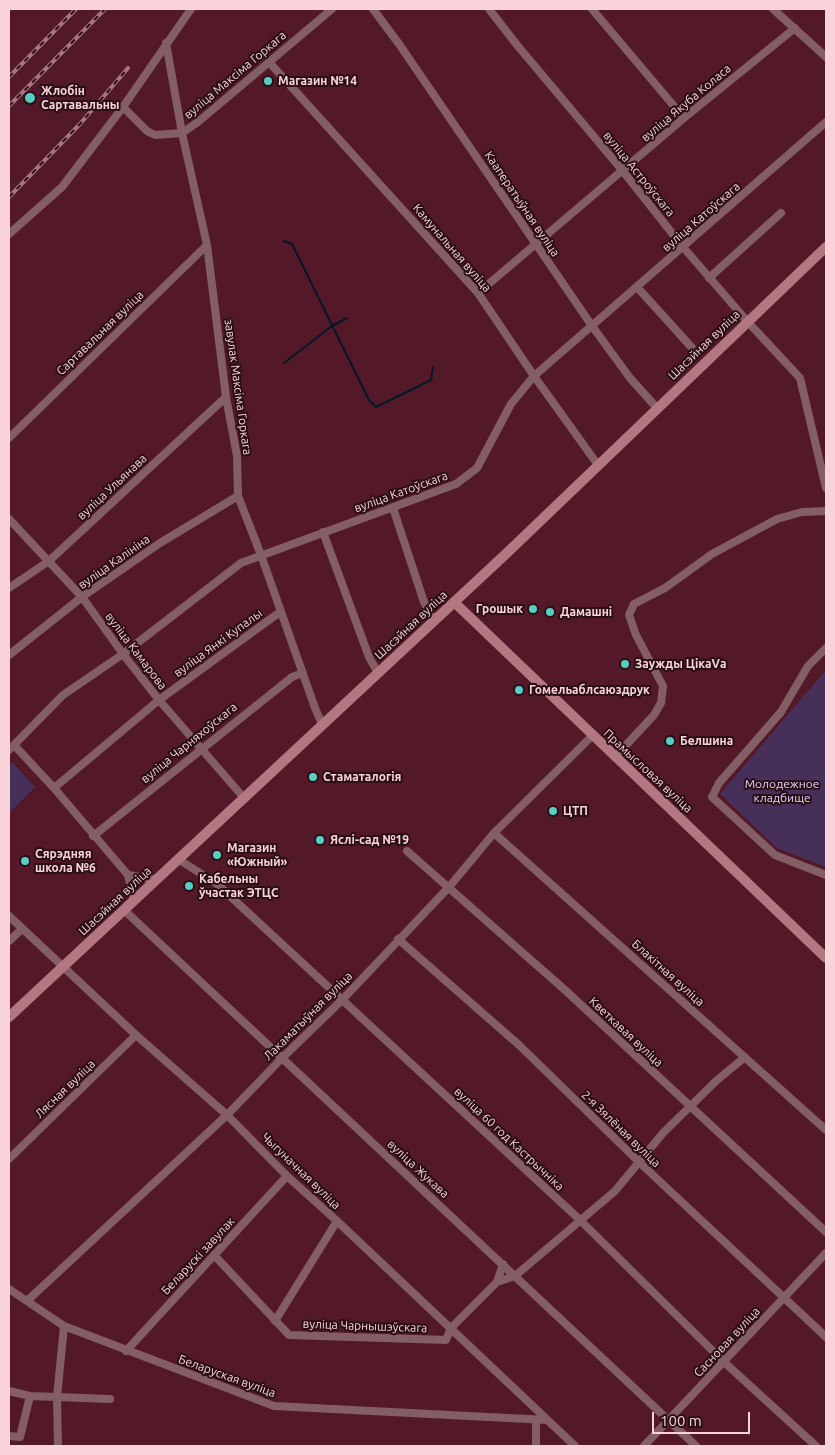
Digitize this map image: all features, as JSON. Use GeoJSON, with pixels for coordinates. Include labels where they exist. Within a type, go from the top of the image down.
{"type":"FeatureCollection","features":[{"type":"Feature","properties":{"kind":"main road","name":"Шасэйная вуліца"},"geometry":{"type":"LineString","coordinates":[[9,1017],[434,621],[826,246]]}},
{"type":"Feature","properties":{"kind":"main road","name":"Прамысловая вуліца"},"geometry":{"type":"LineString","coordinates":[[454,602],[826,958]]}},
{"type":"Feature","properties":{"kind":"street"},"geometry":{"type":"LineString","coordinates":[[9,234],[62,187],[123,107],[191,9]]}},
{"type":"Feature","properties":{"kind":"street","name":"вуліца Максіма Горкага"},"geometry":{"type":"LineString","coordinates":[[123,107],[147,132],[155,135],[182,133],[332,9]]}},
{"type":"Feature","properties":{"kind":"street","name":"Кааператыўная вуліца"},"geometry":{"type":"LineString","coordinates":[[373,9],[592,326],[630,378],[657,408]]}},
{"type":"Feature","properties":{"kind":"street","name":"вуліца Астроўскага"},"geometry":{"type":"LineString","coordinates":[[489,9],[709,278],[800,378],[826,488]]}},
{"type":"Feature","properties":{"kind":"street"},"geometry":{"type":"LineString","coordinates":[[592,9],[684,118]]}},
{"type":"Feature","properties":{"kind":"street"},"geometry":{"type":"LineString","coordinates":[[773,9],[826,57]]}},
{"type":"Feature","properties":{"kind":"street","name":"вуліца Якуба Коласа"},"geometry":{"type":"LineString","coordinates":[[478,293],[684,118],[795,28]]}},
{"type":"Feature","properties":{"kind":"street","name":"завулак Максіма Горкага"},"geometry":{"type":"LineString","coordinates":[[166,43],[182,133],[207,245],[226,397],[237,456],[238,496],[322,724]]}},
{"type":"Feature","properties":{"kind":"street","name":"Камунальная вуліца"},"geometry":{"type":"LineString","coordinates":[[269,62],[478,293],[534,376],[598,465]]}},
{"type":"Feature","properties":{"kind":"street","name":"вуліца Катоўскага"},"geometry":{"type":"LineString","coordinates":[[11,747],[63,695],[123,654],[241,563],[456,484],[477,468],[511,404],[534,376],[826,122]]}},
{"type":"Feature","properties":{"kind":"street"},"geometry":{"type":"LineString","coordinates":[[709,278],[780,212]]}},
{"type":"Feature","properties":{"kind":"street","name":"Сартавальная вуліца"},"geometry":{"type":"LineString","coordinates":[[9,438],[207,245]]}},
{"type":"Feature","properties":{"kind":"street"},"geometry":{"type":"LineString","coordinates":[[637,287],[694,350]]}},
{"type":"Feature","properties":{"kind":"street","name":"вуліца Ульянава"},"geometry":{"type":"LineString","coordinates":[[9,588],[49,561],[226,397]]}},
{"type":"Feature","properties":{"kind":"street","name":"вуліца Калініна"},"geometry":{"type":"LineString","coordinates":[[9,655],[82,597],[160,543],[238,496]]}},
{"type":"Feature","properties":{"kind":"street"},"geometry":{"type":"LineString","coordinates":[[393,508],[424,602],[434,621]]}},
{"type":"Feature","properties":{"kind":"street"},"geometry":{"type":"LineString","coordinates":[[615,757],[654,715],[661,703],[663,686],[636,635],[630,615],[634,604],[665,588],[712,554],[777,519],[802,512],[826,512]]}},
{"type":"Feature","properties":{"kind":"street","name":"вуліца Камарова"},"geometry":{"type":"LineString","coordinates":[[9,519],[82,597],[159,700],[244,798]]}},
{"type":"Feature","properties":{"kind":"street"},"geometry":{"type":"LineString","coordinates":[[323,532],[369,657],[378,673]]}},
{"type":"Feature","properties":{"kind":"street","name":"вуліца Янкі Купалы"},"geometry":{"type":"LineString","coordinates":[[54,788],[159,700],[280,612]]}},
{"type":"Feature","properties":{"kind":"street"},"geometry":{"type":"LineString","coordinates":[[826,648],[808,666],[781,712],[719,783],[712,798],[775,855],[826,875]]}},
{"type":"Feature","properties":{"kind":"street","name":"вуліца Чарняхоўскага"},"geometry":{"type":"LineString","coordinates":[[93,836],[200,748],[292,677],[303,673]]}},
{"type":"Feature","properties":{"kind":"street","name":"Лакаматыўная вуліца"},"geometry":{"type":"LineString","coordinates":[[26,1301],[227,1115],[342,1000],[449,887],[494,833],[592,736]]}},
{"type":"Feature","properties":{"kind":"street"},"geometry":{"type":"LineString","coordinates":[[11,747],[54,788],[128,875],[134,900]]}},
{"type":"Feature","properties":{"kind":"street","name":"Блакітная вуліца"},"geometry":{"type":"LineString","coordinates":[[494,833],[826,1130]]}},
{"type":"Feature","properties":{"kind":"street","name":"Кветкавая вуліца"},"geometry":{"type":"LineString","coordinates":[[407,851],[565,990],[826,1232]]}},
{"type":"Feature","properties":{"kind":"street","name":"вуліца 60 год Кастрычніка"},"geometry":{"type":"LineString","coordinates":[[178,859],[216,884],[580,1219],[724,1362],[816,1446]]}},
{"type":"Feature","properties":{"kind":"street"},"geometry":{"type":"LineString","coordinates":[[128,875],[156,880]]}},
{"type":"Feature","properties":{"kind":"street","name":"вуліца Жукава"},"geometry":{"type":"LineString","coordinates":[[124,910],[696,1446]]}},
{"type":"Feature","properties":{"kind":"street","name":"Чыгуначная вуліца"},"geometry":{"type":"LineString","coordinates":[[9,916],[136,1036],[227,1115],[287,1176],[575,1446]]}},
{"type":"Feature","properties":{"kind":"street"},"geometry":{"type":"LineString","coordinates":[[9,941],[22,929]]}},
{"type":"Feature","properties":{"kind":"street","name":"2-я Зялёная вуліца"},"geometry":{"type":"LineString","coordinates":[[398,939],[519,1045],[639,1162],[826,1337]]}},
{"type":"Feature","properties":{"kind":"street","name":"Лясная вуліца"},"geometry":{"type":"LineString","coordinates":[[9,1159],[136,1036]]}},
{"type":"Feature","properties":{"kind":"street"},"geometry":{"type":"LineString","coordinates":[[450,1328],[498,1282],[515,1276],[615,1191],[689,1106],[745,1057]]}},
{"type":"Feature","properties":{"kind":"street","name":"Беларускі завулак"},"geometry":{"type":"LineString","coordinates":[[126,1351],[287,1176]]}},
{"type":"Feature","properties":{"kind":"street"},"geometry":{"type":"LineString","coordinates":[[275,1321],[337,1221]]}},
{"type":"Feature","properties":{"kind":"street","name":"Сасновая вуліца"},"geometry":{"type":"LineString","coordinates":[[644,1446],[826,1253]]}},
{"type":"Feature","properties":{"kind":"street","name":"вуліца Чарнышэўскага"},"geometry":{"type":"LineString","coordinates":[[214,1255],[289,1335],[446,1340],[450,1328]]}},
{"type":"Feature","properties":{"kind":"street"},"geometry":{"type":"LineString","coordinates":[[498,1282],[503,1264]]}},
{"type":"Feature","properties":{"kind":"street","name":"Беларуская вуліца"},"geometry":{"type":"LineString","coordinates":[[9,1289],[64,1326],[274,1406],[547,1420]]}},
{"type":"Feature","properties":{"kind":"street"},"geometry":{"type":"LineString","coordinates":[[58,1446],[57,1397],[64,1326]]}},
{"type":"Feature","properties":{"kind":"street"},"geometry":{"type":"LineString","coordinates":[[9,1391],[30,1396],[110,1399]]}},
{"type":"Feature","properties":{"kind":"street"},"geometry":{"type":"LineString","coordinates":[[9,1436],[20,1437],[30,1396]]}},
{"type":"Feature","properties":{"kind":"street"},"geometry":{"type":"LineString","coordinates":[[536,1420],[536,1446]]}},
{"type":"Feature","properties":{"kind":"green space","name":"Молодежное кладбище"},"geometry":{"type":"Polygon","coordinates":[[[826,670],[826,867],[777,848],[720,794],[826,670]]]}},
{"type":"Feature","properties":{"kind":"green space"},"geometry":{"type":"Polygon","coordinates":[[[12,762],[35,787],[9,813],[9,765],[12,762]]]}},
{"type":"Feature","properties":{"kind":"waterway"},"geometry":{"type":"LineString","coordinates":[[284,241],[292,244],[369,400],[376,407],[431,380],[433,367]]}},
{"type":"Feature","properties":{"kind":"waterway"},"geometry":{"type":"LineString","coordinates":[[284,363],[332,326],[347,318]]}},
{"type":"Feature","properties":{"kind":"railway"},"geometry":{"type":"LineString","coordinates":[[9,77],[76,9]]}},
{"type":"Feature","properties":{"kind":"railway"},"geometry":{"type":"LineString","coordinates":[[9,106],[105,9]]}},
{"type":"Feature","properties":{"kind":"railway"},"geometry":{"type":"LineString","coordinates":[[9,197],[80,124],[128,68]]}},
{"type":"Feature","properties":{"kind":"place","name":"Магазин №14"},"geometry":{"type":"Point","coordinates":[268,81]}},
{"type":"Feature","properties":{"kind":"place","name":"Жлобін Сартавальны"},"geometry":{"type":"Point","coordinates":[30,98]}},
{"type":"Feature","properties":{"kind":"place","name":"Грошык"},"geometry":{"type":"Point","coordinates":[533,609]}},
{"type":"Feature","properties":{"kind":"place","name":"Дамашні"},"geometry":{"type":"Point","coordinates":[550,612]}},
{"type":"Feature","properties":{"kind":"place","name":"Заужды ЦікаVа"},"geometry":{"type":"Point","coordinates":[625,664]}},
{"type":"Feature","properties":{"kind":"place","name":"Гомельаблсаюздрук"},"geometry":{"type":"Point","coordinates":[519,690]}},
{"type":"Feature","properties":{"kind":"place","name":"Белшина"},"geometry":{"type":"Point","coordinates":[670,741]}},
{"type":"Feature","properties":{"kind":"place","name":"Стаматалогія"},"geometry":{"type":"Point","coordinates":[313,777]}},
{"type":"Feature","properties":{"kind":"place","name":"ЦТП"},"geometry":{"type":"Point","coordinates":[553,811]}},
{"type":"Feature","properties":{"kind":"place","name":"Яслі-сад №19"},"geometry":{"type":"Point","coordinates":[320,840]}},
{"type":"Feature","properties":{"kind":"place","name":"Магазин «Южный»"},"geometry":{"type":"Point","coordinates":[217,855]}},
{"type":"Feature","properties":{"kind":"place","name":"Сярэдняя школа №6"},"geometry":{"type":"Point","coordinates":[25,861]}},
{"type":"Feature","properties":{"kind":"place","name":"Кабельны ўчастак ЭТЦС"},"geometry":{"type":"Point","coordinates":[189,886]}}]}
